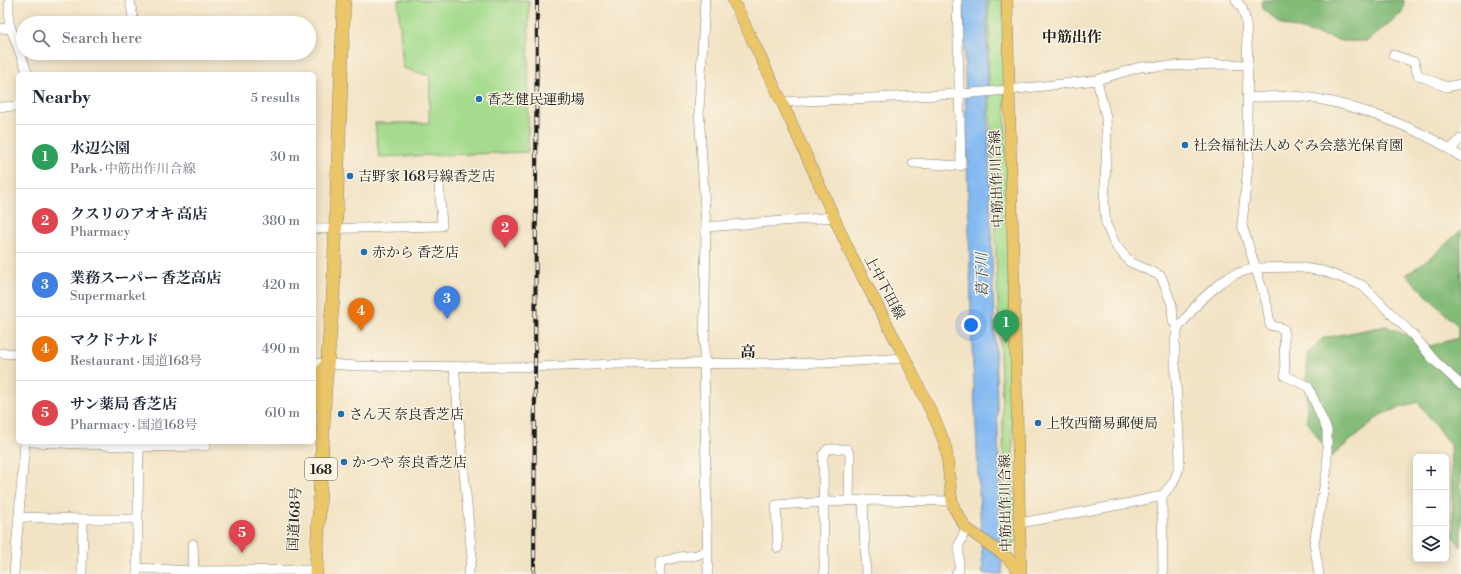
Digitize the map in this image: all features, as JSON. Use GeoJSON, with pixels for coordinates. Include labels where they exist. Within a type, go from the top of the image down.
{"type":"FeatureCollection","features":[{"type":"Feature","properties":{"kind":"highway","name":"国道168号"},"geometry":{"type":"LineString","coordinates":[[316,381],[320,364],[329,347],[333,299],[344,0]]}},
{"type":"Feature","properties":{"kind":"highway","name":"国道168号"},"geometry":{"type":"LineString","coordinates":[[312,572],[320,364]]}},
{"type":"Feature","properties":{"kind":"highway","name":"国道168号"},"geometry":{"type":"LineString","coordinates":[[312,572],[314,444]]}},
{"type":"Feature","properties":{"kind":"main road","name":"上中下田線"},"geometry":{"type":"LineString","coordinates":[[733,0],[782,102],[852,257],[906,358],[943,438],[947,454],[952,501],[955,510],[966,528],[1008,558],[1020,574]]}},
{"type":"Feature","properties":{"kind":"main road","name":"中筋出作川合線"},"geometry":{"type":"LineString","coordinates":[[1006,0],[1020,523],[1020,574]]}},
{"type":"Feature","properties":{"kind":"street"},"geometry":{"type":"LineString","coordinates":[[9,0],[9,22],[16,42]]}},
{"type":"Feature","properties":{"kind":"street"},"geometry":{"type":"LineString","coordinates":[[130,0],[133,16]]}},
{"type":"Feature","properties":{"kind":"street"},"geometry":{"type":"LineString","coordinates":[[705,0],[699,110],[706,227],[704,363],[708,574]]}},
{"type":"Feature","properties":{"kind":"street"},"geometry":{"type":"LineString","coordinates":[[913,163],[961,166],[961,94],[957,0]]}},
{"type":"Feature","properties":{"kind":"street"},"geometry":{"type":"LineString","coordinates":[[1236,0],[1242,8],[1246,21],[1248,65],[1247,98],[1249,156],[1242,225],[1267,305],[1270,325],[1284,329],[1285,376],[1308,386],[1327,430],[1328,470],[1314,543],[1319,574]]}},
{"type":"Feature","properties":{"kind":"street"},"geometry":{"type":"LineString","coordinates":[[0,28],[11,28]]}},
{"type":"Feature","properties":{"kind":"street"},"geometry":{"type":"LineString","coordinates":[[1393,55],[1414,62],[1418,74],[1446,87],[1461,84]]}},
{"type":"Feature","properties":{"kind":"street"},"geometry":{"type":"LineString","coordinates":[[23,60],[27,72]]}},
{"type":"Feature","properties":{"kind":"street"},"geometry":{"type":"LineString","coordinates":[[782,102],[961,94],[1009,90],[1097,80],[1140,67],[1221,64],[1248,65]]}},
{"type":"Feature","properties":{"kind":"street"},"geometry":{"type":"LineString","coordinates":[[1097,80],[1106,117],[1107,140],[1104,204],[1106,224],[1116,246],[1130,262],[1161,276],[1172,305],[1173,321],[1178,328]]}},
{"type":"Feature","properties":{"kind":"street"},"geometry":{"type":"LineString","coordinates":[[1247,98],[1293,96],[1339,103],[1419,133],[1450,150],[1461,158]]}},
{"type":"Feature","properties":{"kind":"street"},"geometry":{"type":"LineString","coordinates":[[0,107],[16,106]]}},
{"type":"Feature","properties":{"kind":"street"},"geometry":{"type":"LineString","coordinates":[[1450,150],[1461,139]]}},
{"type":"Feature","properties":{"kind":"street"},"geometry":{"type":"LineString","coordinates":[[316,229],[442,226],[439,183]]}},
{"type":"Feature","properties":{"kind":"street"},"geometry":{"type":"LineString","coordinates":[[706,227],[835,217]]}},
{"type":"Feature","properties":{"kind":"street"},"geometry":{"type":"LineString","coordinates":[[1020,523],[1162,496],[1173,483],[1178,471],[1180,458],[1175,363],[1175,340],[1178,328],[1199,302],[1221,282],[1235,274],[1255,268],[1296,267],[1323,271],[1362,285],[1414,336],[1434,360],[1461,385]]}},
{"type":"Feature","properties":{"kind":"street"},"geometry":{"type":"LineString","coordinates":[[0,353],[16,354]]}},
{"type":"Feature","properties":{"kind":"street"},"geometry":{"type":"LineString","coordinates":[[320,364],[358,366],[536,367],[704,363],[822,363],[906,358]]}},
{"type":"Feature","properties":{"kind":"street"},"geometry":{"type":"LineString","coordinates":[[454,366],[472,558],[468,574]]}},
{"type":"Feature","properties":{"kind":"street"},"geometry":{"type":"LineString","coordinates":[[14,574],[25,444]]}},
{"type":"Feature","properties":{"kind":"street"},"geometry":{"type":"LineString","coordinates":[[95,444],[139,448],[206,446],[206,444]]}},
{"type":"Feature","properties":{"kind":"street"},"geometry":{"type":"LineString","coordinates":[[139,448],[137,571],[312,572]]}},
{"type":"Feature","properties":{"kind":"street"},"geometry":{"type":"LineString","coordinates":[[824,574],[823,455],[828,449],[847,449],[850,455],[849,500]]}},
{"type":"Feature","properties":{"kind":"street"},"geometry":{"type":"LineString","coordinates":[[1162,496],[1163,574]]}},
{"type":"Feature","properties":{"kind":"street"},"geometry":{"type":"LineString","coordinates":[[778,548],[776,505],[849,500],[952,501]]}},
{"type":"Feature","properties":{"kind":"street"},"geometry":{"type":"LineString","coordinates":[[863,500],[866,574]]}},
{"type":"Feature","properties":{"kind":"street"},"geometry":{"type":"LineString","coordinates":[[18,517],[138,519]]}},
{"type":"Feature","properties":{"kind":"street"},"geometry":{"type":"LineString","coordinates":[[82,574],[83,519]]}},
{"type":"Feature","properties":{"kind":"street"},"geometry":{"type":"LineString","coordinates":[[956,574],[959,571],[959,545],[966,528]]}},
{"type":"Feature","properties":{"kind":"street"},"geometry":{"type":"LineString","coordinates":[[193,544],[194,571]]}},
{"type":"Feature","properties":{"kind":"street"},"geometry":{"type":"LineString","coordinates":[[660,574],[660,562],[679,557],[696,555],[707,550]]}},
{"type":"Feature","properties":{"kind":"green space","name":"香芝健民運動場"},"geometry":{"type":"Polygon","coordinates":[[[398,0],[529,0],[528,152],[379,157],[375,123],[429,123],[430,76],[403,68],[398,0]]]}},
{"type":"Feature","properties":{"kind":"green space"},"geometry":{"type":"Polygon","coordinates":[[[989,0],[1003,0],[1015,541],[1013,544],[1004,545],[1003,429],[989,86],[989,0]]]}},
{"type":"Feature","properties":{"kind":"green space"},"geometry":{"type":"Polygon","coordinates":[[[1262,0],[1404,0],[1402,13],[1367,41],[1343,41],[1283,25],[1263,9],[1262,0]]]}},
{"type":"Feature","properties":{"kind":"green space"},"geometry":{"type":"Polygon","coordinates":[[[1461,230],[1461,546],[1454,537],[1450,445],[1418,402],[1382,414],[1331,457],[1307,421],[1307,354],[1323,338],[1386,326],[1430,346],[1458,338],[1458,326],[1406,275],[1434,255],[1461,230]]]}},
{"type":"Feature","properties":{"kind":"water","name":"葛下川"},"geometry":{"type":"Polygon","coordinates":[[[963,0],[987,0],[987,72],[1002,574],[983,574],[972,344],[963,0]]]}},
{"type":"Feature","properties":{"kind":"railway"},"geometry":{"type":"LineString","coordinates":[[534,574],[537,0]]}},
{"type":"Feature","properties":{"kind":"place","name":"香芝健民運動場"},"geometry":{"type":"Point","coordinates":[479,99]}},
{"type":"Feature","properties":{"kind":"place","name":"社会福祉法人めぐみ会慈光保育園"},"geometry":{"type":"Point","coordinates":[1185,145]}},
{"type":"Feature","properties":{"kind":"place","name":"吉野家 168号線香芝店"},"geometry":{"type":"Point","coordinates":[350,176]}},
{"type":"Feature","properties":{"kind":"place","name":"クスリのアオキ 高店"},"geometry":{"type":"Point","coordinates":[505,248]}},
{"type":"Feature","properties":{"kind":"place","name":"赤から 香芝店"},"geometry":{"type":"Point","coordinates":[364,252]}},
{"type":"Feature","properties":{"kind":"place","name":"業務スーパー 香芝高店"},"geometry":{"type":"Point","coordinates":[447,319]}},
{"type":"Feature","properties":{"kind":"place","name":"マクドナルド"},"geometry":{"type":"Point","coordinates":[361,331]}},
{"type":"Feature","properties":{"kind":"place","name":"水辺公園"},"geometry":{"type":"Point","coordinates":[1006,343]}},
{"type":"Feature","properties":{"kind":"place","name":"さん天 奈良香芝店"},"geometry":{"type":"Point","coordinates":[341,414]}},
{"type":"Feature","properties":{"kind":"place","name":"上牧西簡易郵便局"},"geometry":{"type":"Point","coordinates":[1038,423]}},
{"type":"Feature","properties":{"kind":"place","name":"かつや 奈良香芝店"},"geometry":{"type":"Point","coordinates":[344,462]}},
{"type":"Feature","properties":{"kind":"place","name":"サン薬局 香芝店"},"geometry":{"type":"Point","coordinates":[242,553]}},
{"type":"Feature","properties":{"kind":"district","name":"中筋出作"},"geometry":{"type":"Point","coordinates":[1072,37]}},
{"type":"Feature","properties":{"kind":"district","name":"高"},"geometry":{"type":"Point","coordinates":[748,352]}}]}
